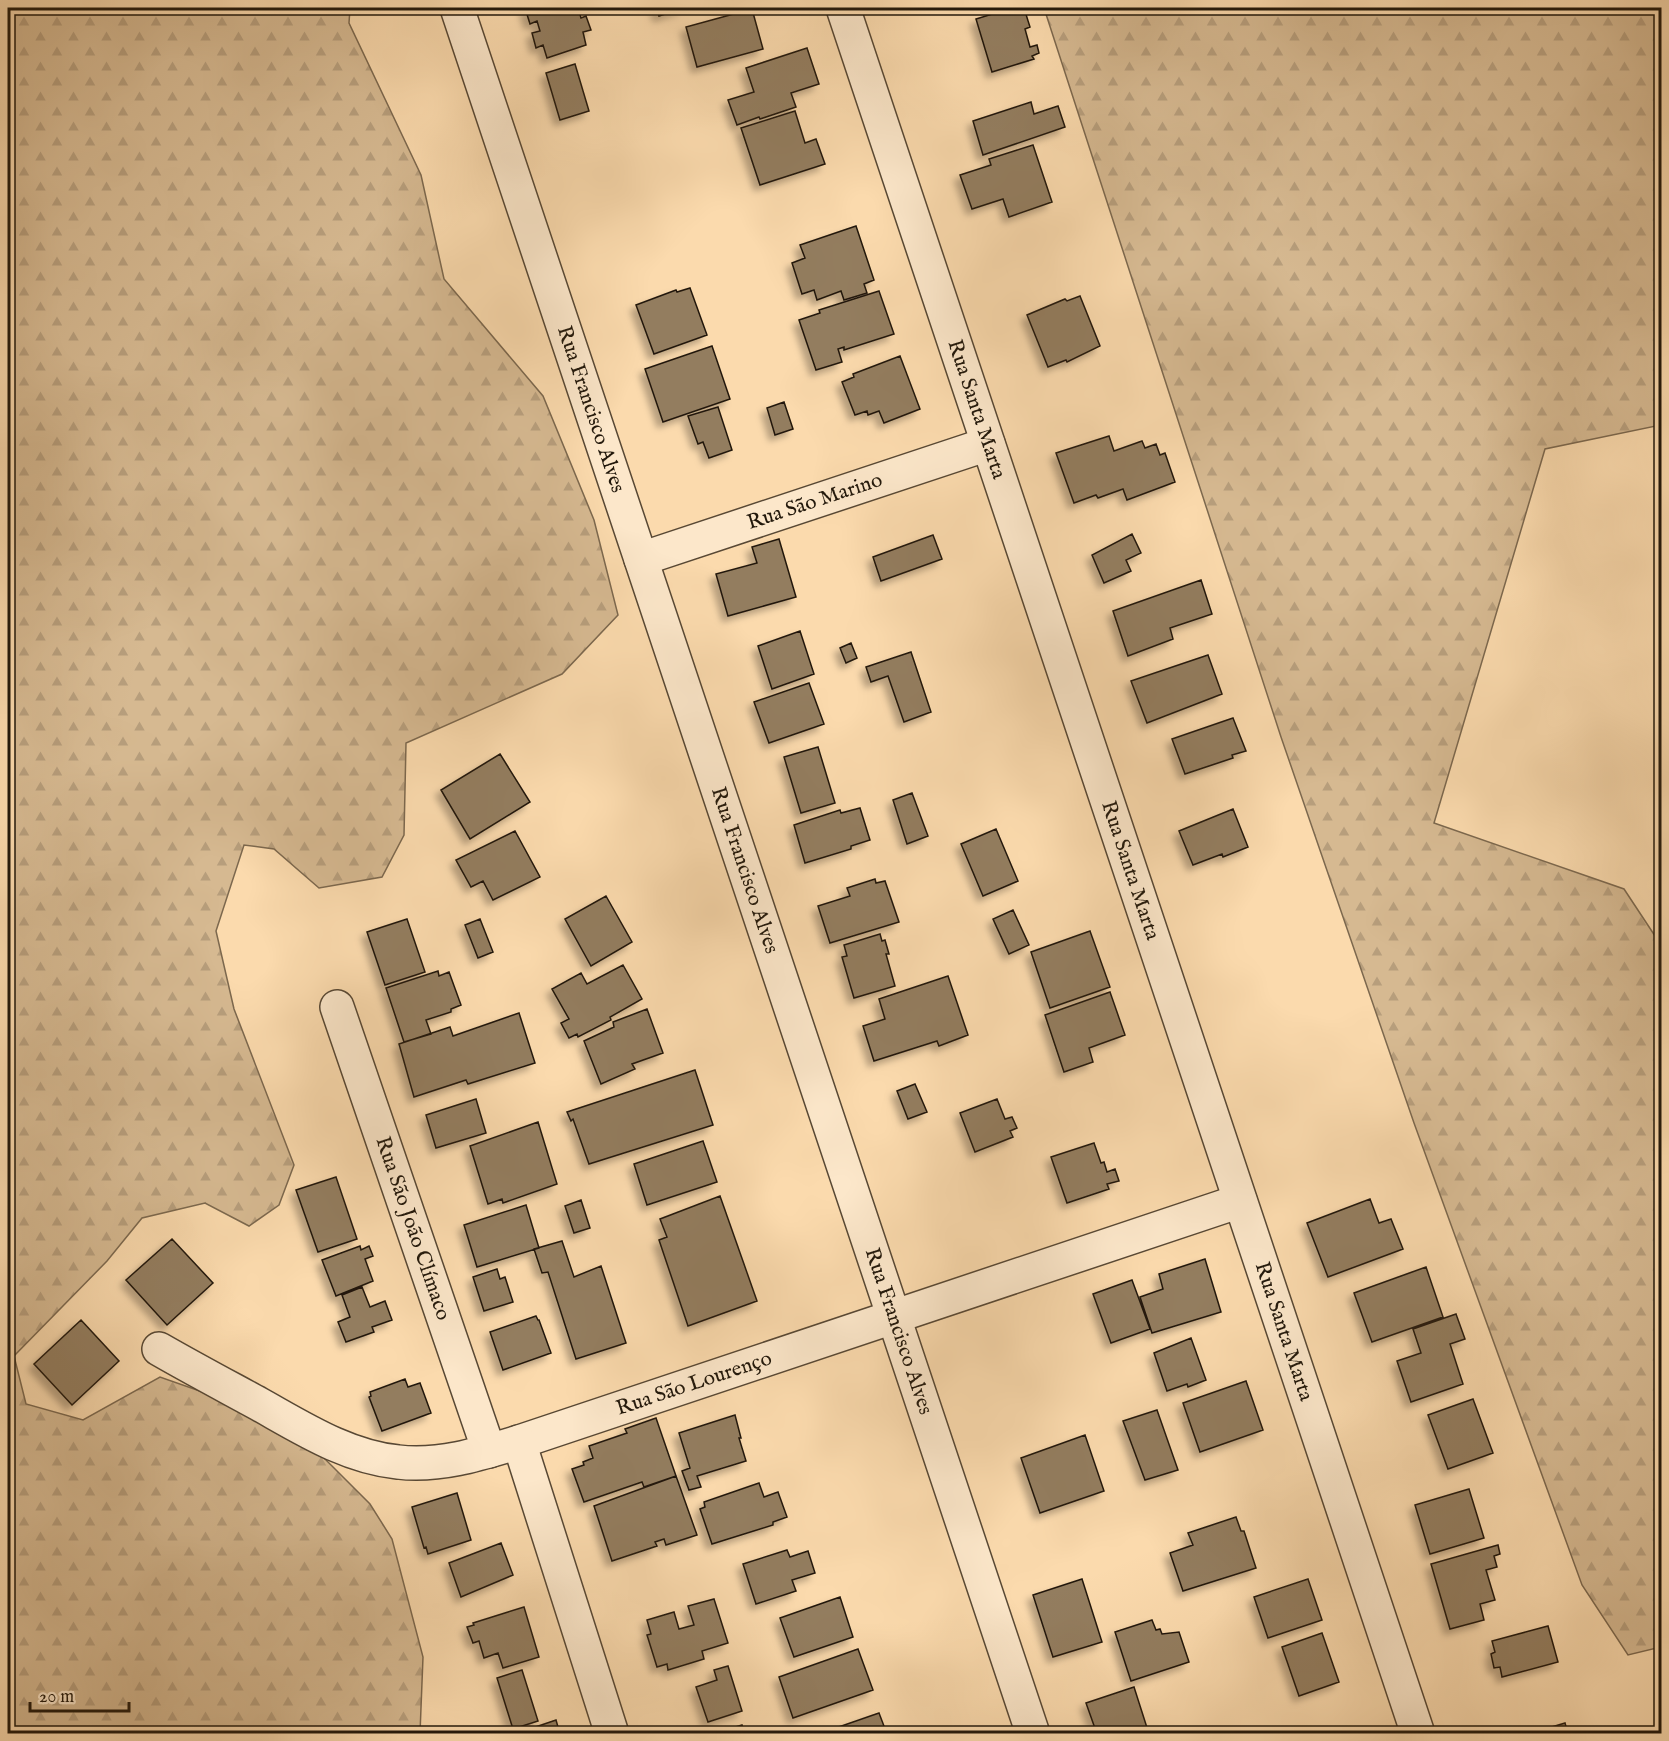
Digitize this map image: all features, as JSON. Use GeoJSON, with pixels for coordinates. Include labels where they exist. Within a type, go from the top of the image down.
{"type":"FeatureCollection","features":[{"type":"Feature","properties":{"kind":"street","name":"Rua Francisco Alves"},"geometry":{"type":"LineString","coordinates":[[457,8],[1033,1734]]}},
{"type":"Feature","properties":{"kind":"street","name":"Rua Santa Marta"},"geometry":{"type":"LineString","coordinates":[[843,8],[1418,1734]]}},
{"type":"Feature","properties":{"kind":"street","name":"Rua São Marino"},"geometry":{"type":"LineString","coordinates":[[641,559],[988,444]]}},
{"type":"Feature","properties":{"kind":"street","name":"Rua São João Clímaco"},"geometry":{"type":"LineString","coordinates":[[338,1007],[612,1734]]}},
{"type":"Feature","properties":{"kind":"street","name":"Rua São Lourenço"},"geometry":{"type":"LineString","coordinates":[[159,1349],[297,1426],[370,1457],[397,1462],[424,1463],[463,1458],[504,1447],[1240,1201]]}},
{"type":"Feature","properties":{"kind":"green space"},"geometry":{"type":"Polygon","coordinates":[[[8,8],[350,8],[349,23],[421,175],[444,279],[543,396],[594,520],[618,615],[562,674],[406,743],[404,835],[382,877],[319,888],[274,849],[244,845],[216,931],[234,1009],[294,1165],[279,1205],[249,1226],[205,1203],[142,1218],[107,1261],[14,1356],[26,1404],[83,1420],[160,1377],[234,1403],[309,1443],[370,1504],[392,1539],[423,1657],[420,1733],[8,1734],[8,8]]]}},
{"type":"Feature","properties":{"kind":"green space"},"geometry":{"type":"Polygon","coordinates":[[[1044,8],[1661,8],[1661,425],[1545,449],[1434,823],[1624,889],[1661,945],[1661,1647],[1628,1655],[1582,1585],[1414,1123],[1281,737],[1044,8]]]}},
{"type":"Feature","properties":{"kind":"building"},"geometry":{"type":"Polygon","coordinates":[[[525,8],[578,8],[581,18],[586,16],[591,30],[583,32],[586,45],[547,58],[543,45],[536,48],[532,33],[540,31],[537,21],[530,24],[525,8]]]}},
{"type":"Feature","properties":{"kind":"building"},"geometry":{"type":"Polygon","coordinates":[[[656,8],[684,8],[659,16],[656,8]]]}},
{"type":"Feature","properties":{"kind":"building"},"geometry":{"type":"Polygon","coordinates":[[[1012,8],[1024,8],[1030,27],[1025,29],[1030,47],[1037,45],[1039,53],[1032,56],[1034,59],[992,72],[976,19],[1012,8]]]}},
{"type":"Feature","properties":{"kind":"building"},"geometry":{"type":"Polygon","coordinates":[[[752,9],[763,49],[697,67],[686,27],[752,9]]]}},
{"type":"Feature","properties":{"kind":"building"},"geometry":{"type":"Polygon","coordinates":[[[807,48],[819,84],[791,93],[796,107],[737,125],[728,100],[754,92],[746,68],[807,48]]]}},
{"type":"Feature","properties":{"kind":"building"},"geometry":{"type":"Polygon","coordinates":[[[575,64],[589,111],[560,120],[546,73],[575,64]]]}},
{"type":"Feature","properties":{"kind":"building"},"geometry":{"type":"Polygon","coordinates":[[[1031,102],[1034,114],[1058,106],[1065,127],[983,155],[973,121],[1031,102]]]}},
{"type":"Feature","properties":{"kind":"building"},"geometry":{"type":"Polygon","coordinates":[[[795,111],[805,143],[816,139],[825,164],[760,185],[741,128],[795,111]]]}},
{"type":"Feature","properties":{"kind":"building"},"geometry":{"type":"Polygon","coordinates":[[[1033,145],[1052,202],[1009,217],[1003,199],[972,209],[960,175],[991,165],[989,159],[1033,145]]]}},
{"type":"Feature","properties":{"kind":"building"},"geometry":{"type":"Polygon","coordinates":[[[856,226],[874,280],[864,284],[867,293],[844,300],[841,291],[817,300],[814,290],[802,294],[792,263],[805,258],[800,245],[856,226]]]}},
{"type":"Feature","properties":{"kind":"building"},"geometry":{"type":"Polygon","coordinates":[[[690,288],[707,335],[654,354],[636,305],[676,290],[677,292],[690,288]]]}},
{"type":"Feature","properties":{"kind":"building"},"geometry":{"type":"Polygon","coordinates":[[[879,291],[894,334],[844,350],[844,347],[838,349],[842,362],[816,370],[799,320],[820,313],[819,310],[879,291]]]}},
{"type":"Feature","properties":{"kind":"building"},"geometry":{"type":"Polygon","coordinates":[[[1080,296],[1100,346],[1067,362],[1066,360],[1048,367],[1027,315],[1065,299],[1067,301],[1080,296]]]}},
{"type":"Feature","properties":{"kind":"building"},"geometry":{"type":"Polygon","coordinates":[[[712,346],[730,399],[663,422],[645,369],[712,346]]]}},
{"type":"Feature","properties":{"kind":"building"},"geometry":{"type":"Polygon","coordinates":[[[900,356],[920,409],[884,423],[879,411],[868,415],[867,411],[855,415],[842,382],[854,377],[853,374],[900,356]]]}},
{"type":"Feature","properties":{"kind":"building"},"geometry":{"type":"Polygon","coordinates":[[[784,402],[793,429],[775,435],[767,408],[784,402]]]}},
{"type":"Feature","properties":{"kind":"building"},"geometry":{"type":"Polygon","coordinates":[[[718,407],[732,450],[709,458],[703,442],[698,444],[688,416],[718,407]]]}},
{"type":"Feature","properties":{"kind":"building"},"geometry":{"type":"Polygon","coordinates":[[[1109,436],[1114,451],[1142,441],[1145,448],[1156,444],[1160,455],[1165,453],[1175,482],[1127,500],[1123,489],[1074,503],[1056,453],[1109,436]]]}},
{"type":"Feature","properties":{"kind":"building"},"geometry":{"type":"Polygon","coordinates":[[[1132,534],[1141,553],[1126,560],[1131,571],[1104,583],[1092,555],[1132,534]]]}},
{"type":"Feature","properties":{"kind":"building"},"geometry":{"type":"Polygon","coordinates":[[[933,535],[942,559],[881,581],[873,557],[933,535]]]}},
{"type":"Feature","properties":{"kind":"building"},"geometry":{"type":"Polygon","coordinates":[[[779,539],[796,597],[728,616],[716,574],[757,563],[752,547],[779,539]]]}},
{"type":"Feature","properties":{"kind":"building"},"geometry":{"type":"Polygon","coordinates":[[[1201,580],[1212,614],[1170,628],[1173,639],[1128,656],[1113,611],[1201,580]]]}},
{"type":"Feature","properties":{"kind":"building"},"geometry":{"type":"Polygon","coordinates":[[[800,631],[814,674],[772,689],[758,646],[800,631]]]}},
{"type":"Feature","properties":{"kind":"building"},"geometry":{"type":"Polygon","coordinates":[[[851,643],[857,658],[846,663],[840,648],[851,643]]]}},
{"type":"Feature","properties":{"kind":"building"},"geometry":{"type":"Polygon","coordinates":[[[911,652],[931,712],[904,722],[888,676],[871,682],[866,667],[911,652]]]}},
{"type":"Feature","properties":{"kind":"building"},"geometry":{"type":"Polygon","coordinates":[[[1208,655],[1222,694],[1147,723],[1131,681],[1208,655]]]}},
{"type":"Feature","properties":{"kind":"building"},"geometry":{"type":"Polygon","coordinates":[[[809,683],[824,724],[769,743],[754,702],[809,683]]]}},
{"type":"Feature","properties":{"kind":"building"},"geometry":{"type":"Polygon","coordinates":[[[1233,718],[1246,751],[1232,755],[1233,758],[1185,774],[1172,739],[1233,718]]]}},
{"type":"Feature","properties":{"kind":"building"},"geometry":{"type":"Polygon","coordinates":[[[818,747],[835,803],[801,813],[784,757],[818,747]]]}},
{"type":"Feature","properties":{"kind":"building"},"geometry":{"type":"Polygon","coordinates":[[[500,754],[530,802],[470,839],[441,790],[500,754]]]}},
{"type":"Feature","properties":{"kind":"building"},"geometry":{"type":"Polygon","coordinates":[[[912,793],[928,836],[907,844],[893,800],[912,793]]]}},
{"type":"Feature","properties":{"kind":"building"},"geometry":{"type":"Polygon","coordinates":[[[860,808],[870,840],[851,846],[851,849],[805,863],[794,825],[840,810],[841,813],[860,808]]]}},
{"type":"Feature","properties":{"kind":"building"},"geometry":{"type":"Polygon","coordinates":[[[1233,809],[1248,847],[1193,865],[1179,831],[1233,809]]]}},
{"type":"Feature","properties":{"kind":"building"},"geometry":{"type":"Polygon","coordinates":[[[996,829],[1018,881],[983,896],[961,844],[996,829]]]}},
{"type":"Feature","properties":{"kind":"building"},"geometry":{"type":"Polygon","coordinates":[[[515,831],[540,877],[493,900],[483,881],[471,887],[456,860],[515,831]]]}},
{"type":"Feature","properties":{"kind":"building"},"geometry":{"type":"Polygon","coordinates":[[[875,879],[876,883],[885,881],[899,922],[830,943],[818,906],[850,896],[847,888],[875,879]]]}},
{"type":"Feature","properties":{"kind":"building"},"geometry":{"type":"Polygon","coordinates":[[[606,896],[632,942],[591,966],[565,919],[606,896]]]}},
{"type":"Feature","properties":{"kind":"building"},"geometry":{"type":"Polygon","coordinates":[[[1013,910],[1029,945],[1009,954],[993,919],[1013,910]]]}},
{"type":"Feature","properties":{"kind":"building"},"geometry":{"type":"Polygon","coordinates":[[[407,919],[425,972],[385,985],[367,932],[407,919]]]}},
{"type":"Feature","properties":{"kind":"building"},"geometry":{"type":"Polygon","coordinates":[[[480,919],[493,952],[478,958],[465,925],[480,919]]]}},
{"type":"Feature","properties":{"kind":"building"},"geometry":{"type":"Polygon","coordinates":[[[1090,931],[1110,987],[1050,1008],[1031,952],[1090,931]]]}},
{"type":"Feature","properties":{"kind":"building"},"geometry":{"type":"Polygon","coordinates":[[[880,934],[882,941],[885,940],[889,954],[886,954],[895,986],[854,998],[842,957],[847,956],[844,945],[880,934]]]}},
{"type":"Feature","properties":{"kind":"building"},"geometry":{"type":"Polygon","coordinates":[[[623,965],[642,999],[610,1017],[611,1020],[578,1037],[577,1034],[569,1038],[561,1023],[569,1019],[552,989],[581,973],[587,984],[623,965]]]}},
{"type":"Feature","properties":{"kind":"building"},"geometry":{"type":"Polygon","coordinates":[[[438,971],[439,976],[449,972],[461,1005],[451,1009],[451,1012],[426,1020],[431,1034],[404,1042],[386,988],[438,971]]]}},
{"type":"Feature","properties":{"kind":"building"},"geometry":{"type":"Polygon","coordinates":[[[948,976],[968,1035],[939,1046],[937,1041],[874,1061],[863,1026],[885,1019],[879,999],[948,976]]]}},
{"type":"Feature","properties":{"kind":"building"},"geometry":{"type":"Polygon","coordinates":[[[1110,992],[1125,1035],[1089,1048],[1093,1062],[1064,1072],[1045,1015],[1110,992]]]}},
{"type":"Feature","properties":{"kind":"building"},"geometry":{"type":"Polygon","coordinates":[[[647,1009],[663,1053],[632,1064],[635,1069],[601,1084],[584,1041],[614,1027],[613,1022],[647,1009]]]}},
{"type":"Feature","properties":{"kind":"building"},"geometry":{"type":"Polygon","coordinates":[[[519,1013],[535,1063],[468,1084],[466,1080],[414,1097],[399,1044],[450,1027],[453,1036],[519,1013]]]}},
{"type":"Feature","properties":{"kind":"building"},"geometry":{"type":"Polygon","coordinates":[[[695,1070],[713,1125],[589,1164],[573,1119],[571,1121],[567,1112],[695,1070]]]}},
{"type":"Feature","properties":{"kind":"building"},"geometry":{"type":"Polygon","coordinates":[[[915,1084],[927,1112],[908,1119],[897,1091],[915,1084]]]}},
{"type":"Feature","properties":{"kind":"building"},"geometry":{"type":"Polygon","coordinates":[[[476,1099],[486,1133],[436,1148],[426,1115],[476,1099]]]}},
{"type":"Feature","properties":{"kind":"building"},"geometry":{"type":"Polygon","coordinates":[[[997,1099],[1005,1119],[1012,1117],[1017,1128],[1010,1131],[1013,1137],[975,1152],[960,1113],[997,1099]]]}},
{"type":"Feature","properties":{"kind":"building"},"geometry":{"type":"Polygon","coordinates":[[[538,1122],[557,1184],[503,1203],[502,1199],[488,1204],[470,1146],[538,1122]]]}},
{"type":"Feature","properties":{"kind":"building"},"geometry":{"type":"Polygon","coordinates":[[[703,1141],[717,1182],[647,1205],[634,1164],[703,1141]]]}},
{"type":"Feature","properties":{"kind":"building"},"geometry":{"type":"Polygon","coordinates":[[[1094,1143],[1101,1163],[1104,1162],[1107,1172],[1115,1169],[1119,1181],[1107,1184],[1109,1189],[1067,1203],[1051,1157],[1094,1143]]]}},
{"type":"Feature","properties":{"kind":"building"},"geometry":{"type":"Polygon","coordinates":[[[336,1177],[357,1239],[318,1252],[296,1190],[336,1177]]]}},
{"type":"Feature","properties":{"kind":"building"},"geometry":{"type":"Polygon","coordinates":[[[720,1196],[757,1301],[688,1326],[659,1240],[667,1237],[660,1219],[720,1196]]]}},
{"type":"Feature","properties":{"kind":"building"},"geometry":{"type":"Polygon","coordinates":[[[1370,1199],[1379,1223],[1391,1219],[1403,1249],[1328,1277],[1307,1223],[1370,1199]]]}},
{"type":"Feature","properties":{"kind":"building"},"geometry":{"type":"Polygon","coordinates":[[[581,1200],[590,1228],[574,1233],[565,1206],[581,1200]]]}},
{"type":"Feature","properties":{"kind":"building"},"geometry":{"type":"Polygon","coordinates":[[[526,1205],[539,1248],[477,1267],[464,1225],[526,1205]]]}},
{"type":"Feature","properties":{"kind":"building"},"geometry":{"type":"Polygon","coordinates":[[[172,1239],[213,1283],[167,1325],[126,1280],[172,1239]]]}},
{"type":"Feature","properties":{"kind":"building"},"geometry":{"type":"Polygon","coordinates":[[[562,1241],[574,1277],[601,1266],[626,1343],[576,1359],[548,1272],[542,1273],[534,1249],[562,1241]]]}},
{"type":"Feature","properties":{"kind":"building"},"geometry":{"type":"Polygon","coordinates":[[[360,1246],[361,1250],[369,1246],[373,1256],[365,1259],[373,1281],[336,1296],[322,1260],[360,1246]]]}},
{"type":"Feature","properties":{"kind":"building"},"geometry":{"type":"Polygon","coordinates":[[[1205,1259],[1221,1312],[1152,1333],[1140,1297],[1163,1289],[1159,1274],[1205,1259]]]}},
{"type":"Feature","properties":{"kind":"building"},"geometry":{"type":"Polygon","coordinates":[[[1426,1267],[1443,1317],[1372,1342],[1354,1293],[1426,1267]]]}},
{"type":"Feature","properties":{"kind":"building"},"geometry":{"type":"Polygon","coordinates":[[[497,1269],[500,1279],[505,1277],[513,1302],[484,1311],[473,1277],[497,1269]]]}},
{"type":"Feature","properties":{"kind":"building"},"geometry":{"type":"Polygon","coordinates":[[[1132,1280],[1150,1329],[1111,1343],[1093,1294],[1132,1280]]]}},
{"type":"Feature","properties":{"kind":"building"},"geometry":{"type":"Polygon","coordinates":[[[362,1287],[370,1307],[385,1301],[392,1320],[372,1327],[374,1332],[346,1342],[338,1322],[350,1317],[342,1295],[362,1287]]]}},
{"type":"Feature","properties":{"kind":"building"},"geometry":{"type":"Polygon","coordinates":[[[1456,1314],[1465,1339],[1450,1344],[1463,1384],[1411,1402],[1397,1361],[1421,1353],[1413,1329],[1456,1314]]]}},
{"type":"Feature","properties":{"kind":"building"},"geometry":{"type":"Polygon","coordinates":[[[536,1316],[551,1353],[503,1370],[490,1332],[536,1316]]]}},
{"type":"Feature","properties":{"kind":"building"},"geometry":{"type":"Polygon","coordinates":[[[81,1320],[119,1361],[72,1405],[34,1364],[81,1320]]]}},
{"type":"Feature","properties":{"kind":"building"},"geometry":{"type":"Polygon","coordinates":[[[1191,1338],[1206,1380],[1188,1387],[1187,1384],[1167,1391],[1154,1353],[1191,1338]]]}},
{"type":"Feature","properties":{"kind":"building"},"geometry":{"type":"Polygon","coordinates":[[[405,1379],[408,1387],[420,1383],[431,1413],[382,1431],[369,1397],[370,1392],[405,1379]]]}},
{"type":"Feature","properties":{"kind":"building"},"geometry":{"type":"Polygon","coordinates":[[[1246,1381],[1263,1430],[1200,1452],[1183,1403],[1246,1381]]]}},
{"type":"Feature","properties":{"kind":"building"},"geometry":{"type":"Polygon","coordinates":[[[1473,1399],[1493,1453],[1448,1469],[1428,1415],[1473,1399]]]}},
{"type":"Feature","properties":{"kind":"building"},"geometry":{"type":"Polygon","coordinates":[[[1157,1410],[1178,1470],[1145,1480],[1123,1421],[1157,1410]]]}},
{"type":"Feature","properties":{"kind":"building"},"geometry":{"type":"Polygon","coordinates":[[[735,1415],[746,1461],[697,1476],[701,1487],[689,1490],[682,1471],[690,1468],[679,1433],[735,1415]]]}},
{"type":"Feature","properties":{"kind":"building"},"geometry":{"type":"Polygon","coordinates":[[[656,1418],[676,1476],[644,1487],[642,1482],[584,1502],[572,1469],[584,1465],[583,1462],[593,1458],[589,1446],[627,1433],[625,1429],[656,1418]]]}},
{"type":"Feature","properties":{"kind":"building"},"geometry":{"type":"Polygon","coordinates":[[[1085,1435],[1104,1491],[1040,1513],[1021,1458],[1085,1435]]]}},
{"type":"Feature","properties":{"kind":"building"},"geometry":{"type":"Polygon","coordinates":[[[676,1476],[697,1535],[666,1545],[664,1539],[655,1542],[657,1546],[612,1561],[594,1506],[676,1476]]]}},
{"type":"Feature","properties":{"kind":"building"},"geometry":{"type":"Polygon","coordinates":[[[759,1483],[764,1497],[778,1492],[787,1517],[773,1522],[773,1525],[712,1544],[700,1509],[705,1507],[704,1502],[759,1483]]]}},
{"type":"Feature","properties":{"kind":"building"},"geometry":{"type":"Polygon","coordinates":[[[1469,1489],[1484,1538],[1430,1554],[1415,1505],[1469,1489]]]}},
{"type":"Feature","properties":{"kind":"building"},"geometry":{"type":"Polygon","coordinates":[[[457,1493],[471,1540],[428,1554],[426,1547],[424,1548],[412,1507],[457,1493]]]}},
{"type":"Feature","properties":{"kind":"building"},"geometry":{"type":"Polygon","coordinates":[[[1236,1517],[1241,1531],[1244,1531],[1256,1568],[1183,1591],[1170,1553],[1193,1545],[1188,1533],[1236,1517]]]}},
{"type":"Feature","properties":{"kind":"building"},"geometry":{"type":"Polygon","coordinates":[[[501,1543],[513,1575],[461,1597],[449,1563],[501,1543]]]}},
{"type":"Feature","properties":{"kind":"building"},"geometry":{"type":"Polygon","coordinates":[[[1498,1545],[1500,1554],[1494,1556],[1497,1567],[1486,1570],[1495,1600],[1480,1604],[1484,1620],[1450,1629],[1431,1564],[1498,1545]]]}},
{"type":"Feature","properties":{"kind":"building"},"geometry":{"type":"Polygon","coordinates":[[[787,1550],[790,1557],[808,1551],[815,1573],[792,1580],[796,1591],[756,1604],[743,1564],[787,1550]]]}},
{"type":"Feature","properties":{"kind":"building"},"geometry":{"type":"Polygon","coordinates":[[[1082,1579],[1102,1642],[1053,1657],[1033,1595],[1082,1579]]]}},
{"type":"Feature","properties":{"kind":"building"},"geometry":{"type":"Polygon","coordinates":[[[1308,1579],[1322,1620],[1268,1638],[1254,1597],[1308,1579]]]}},
{"type":"Feature","properties":{"kind":"building"},"geometry":{"type":"Polygon","coordinates":[[[840,1597],[853,1637],[794,1657],[780,1618],[840,1597]]]}},
{"type":"Feature","properties":{"kind":"building"},"geometry":{"type":"Polygon","coordinates":[[[714,1599],[728,1643],[702,1651],[704,1659],[668,1670],[667,1664],[657,1667],[647,1635],[651,1634],[647,1620],[674,1612],[679,1629],[694,1625],[688,1606],[714,1599]]]}},
{"type":"Feature","properties":{"kind":"building"},"geometry":{"type":"Polygon","coordinates":[[[524,1607],[539,1657],[503,1668],[498,1653],[484,1658],[479,1641],[473,1643],[467,1627],[524,1607]]]}},
{"type":"Feature","properties":{"kind":"building"},"geometry":{"type":"Polygon","coordinates":[[[1152,1620],[1156,1630],[1160,1629],[1162,1634],[1179,1632],[1189,1662],[1131,1681],[1115,1632],[1152,1620]]]}},
{"type":"Feature","properties":{"kind":"building"},"geometry":{"type":"Polygon","coordinates":[[[1548,1626],[1558,1662],[1502,1677],[1500,1667],[1494,1668],[1491,1654],[1495,1652],[1492,1641],[1548,1626]]]}},
{"type":"Feature","properties":{"kind":"building"},"geometry":{"type":"Polygon","coordinates":[[[1322,1633],[1339,1682],[1299,1696],[1282,1647],[1322,1633]]]}},
{"type":"Feature","properties":{"kind":"building"},"geometry":{"type":"Polygon","coordinates":[[[858,1649],[873,1690],[793,1718],[779,1677],[858,1649]]]}},
{"type":"Feature","properties":{"kind":"building"},"geometry":{"type":"Polygon","coordinates":[[[728,1666],[742,1711],[708,1722],[696,1687],[717,1680],[714,1670],[728,1666]]]}},
{"type":"Feature","properties":{"kind":"building"},"geometry":{"type":"Polygon","coordinates":[[[522,1670],[538,1721],[513,1729],[497,1678],[522,1670]]]}},
{"type":"Feature","properties":{"kind":"building"},"geometry":{"type":"Polygon","coordinates":[[[1134,1687],[1149,1734],[1097,1734],[1086,1703],[1134,1687]]]}},
{"type":"Feature","properties":{"kind":"building"},"geometry":{"type":"Polygon","coordinates":[[[879,1713],[887,1734],[827,1734],[827,1731],[879,1713]]]}},
{"type":"Feature","properties":{"kind":"building"},"geometry":{"type":"Polygon","coordinates":[[[556,1720],[560,1734],[515,1734],[556,1720]]]}},
{"type":"Feature","properties":{"kind":"building"},"geometry":{"type":"Polygon","coordinates":[[[1565,1723],[1568,1734],[1546,1734],[1545,1729],[1565,1723]]]}},
{"type":"Feature","properties":{"kind":"building"},"geometry":{"type":"Polygon","coordinates":[[[742,1725],[745,1734],[713,1734],[742,1725]]]}}]}
